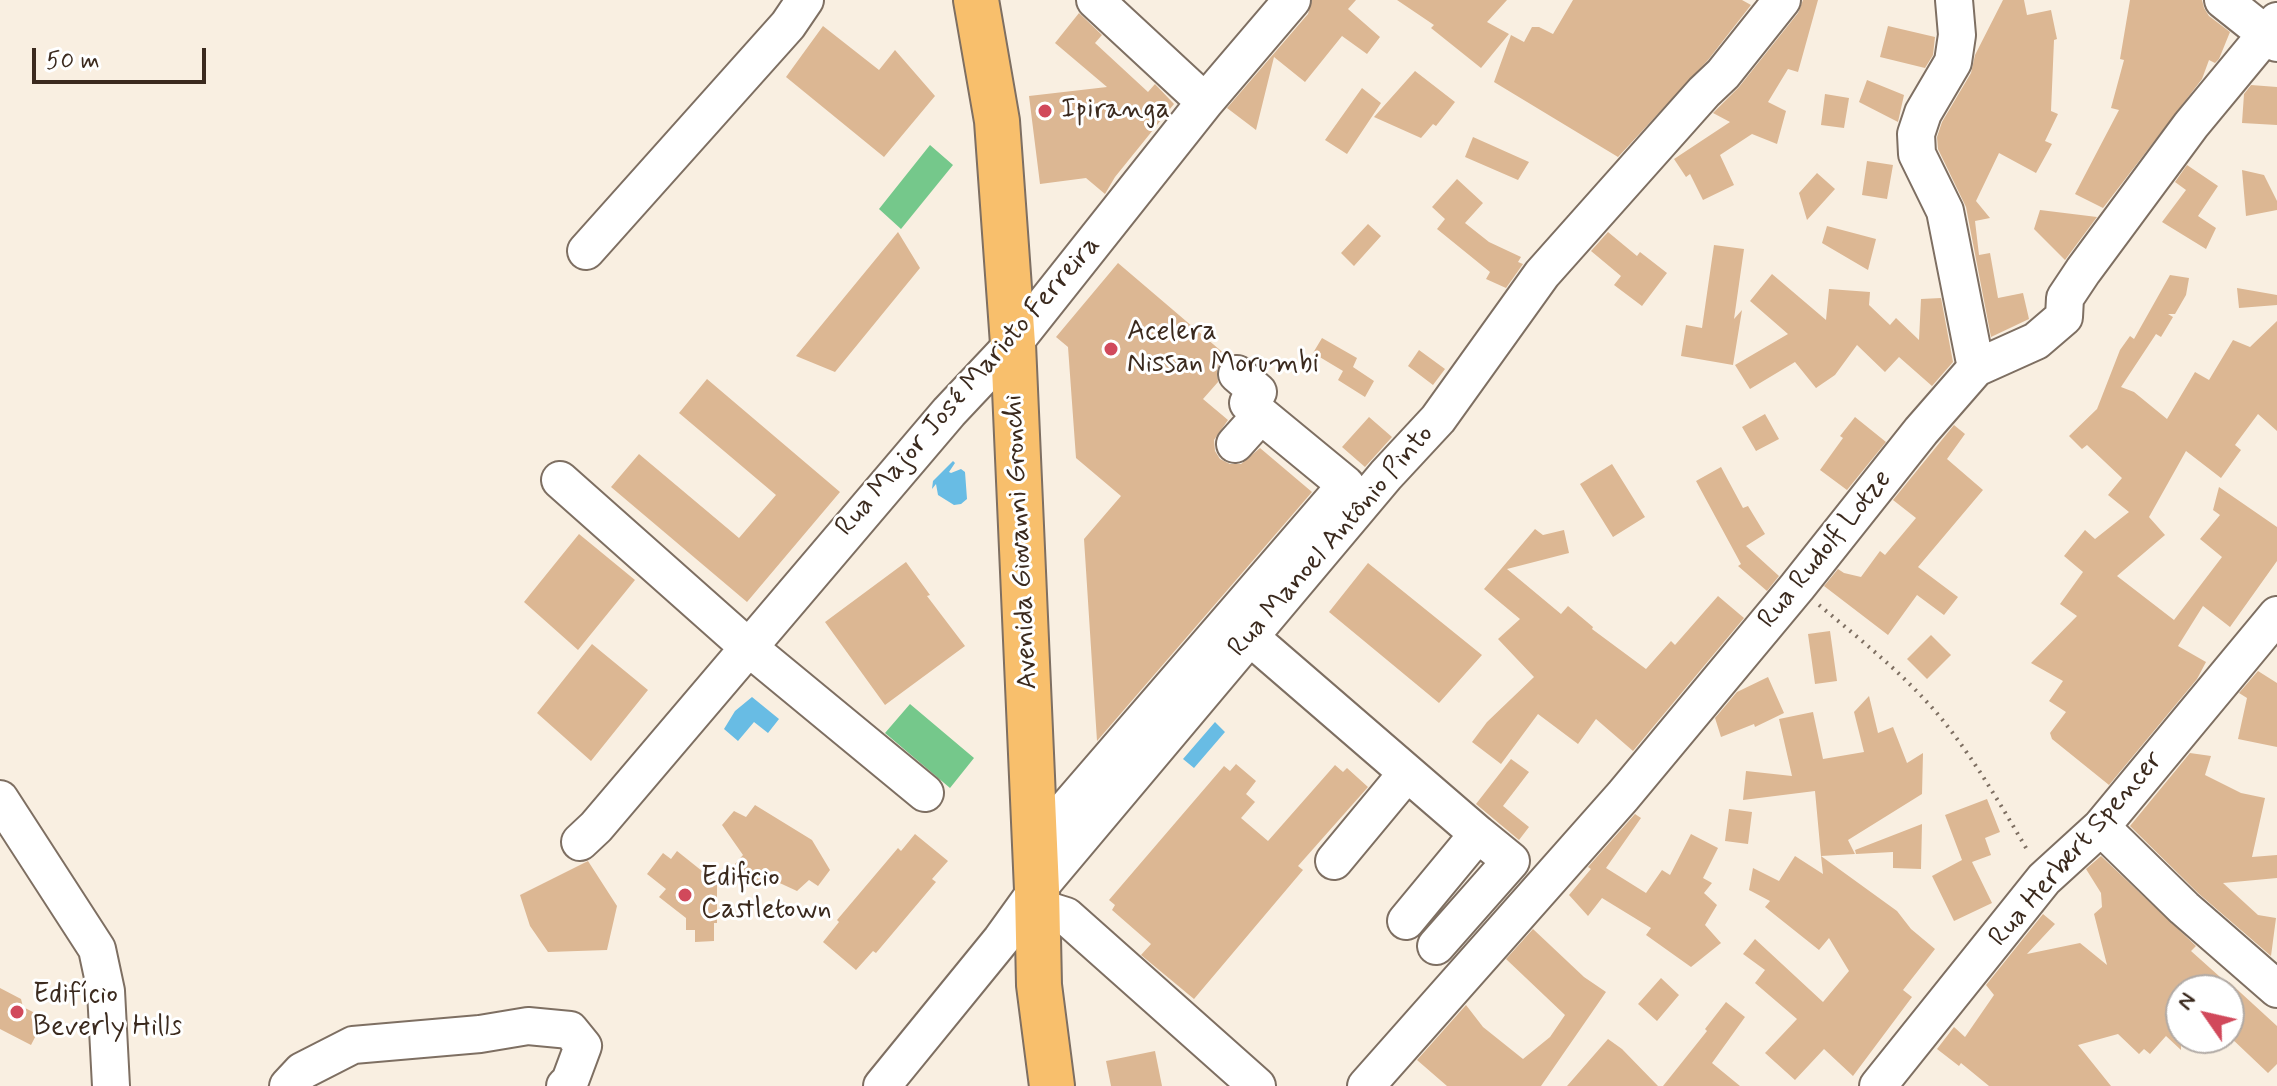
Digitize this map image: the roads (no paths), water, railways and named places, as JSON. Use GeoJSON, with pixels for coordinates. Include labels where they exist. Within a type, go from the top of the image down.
{"type":"FeatureCollection","features":[{"type":"Feature","properties":{"kind":"main road","name":"Avenida Giovanni Gronchi"},"geometry":{"type":"LineString","coordinates":[[976,0],[997,121],[1013,344],[1039,985],[1052,1086]]}},
{"type":"Feature","properties":{"kind":"street"},"geometry":{"type":"LineString","coordinates":[[586,251],[788,25],[805,0]]}},
{"type":"Feature","properties":{"kind":"street"},"geometry":{"type":"LineString","coordinates":[[1095,0],[1205,102]]}},
{"type":"Feature","properties":{"kind":"street","name":"Rua Major José Marioto Ferreira"},"geometry":{"type":"LineString","coordinates":[[580,842],[949,412],[1013,344],[1205,102],[1292,0]]}},
{"type":"Feature","properties":{"kind":"street","name":"Rua Manoel Antônio Pinto"},"geometry":{"type":"LineString","coordinates":[[882,1086],[1250,637],[1386,475],[1438,419],[1542,274],[1723,74],[1782,0]]}},
{"type":"Feature","properties":{"kind":"street"},"geometry":{"type":"LineString","coordinates":[[1954,0],[1957,35],[1953,62],[1923,113],[1916,134],[1917,154],[1945,211],[1976,368]]}},
{"type":"Feature","properties":{"kind":"street"},"geometry":{"type":"LineString","coordinates":[[2223,0],[2273,32]]}},
{"type":"Feature","properties":{"kind":"street","name":"Rua Rudolf Lotze"},"geometry":{"type":"LineString","coordinates":[[1366,1086],[1623,796],[1976,368],[2036,341],[2064,317],[2065,298],[2083,271],[2191,125],[2273,32]]}},
{"type":"Feature","properties":{"kind":"street"},"geometry":{"type":"LineString","coordinates":[[1035,845],[1346,485],[1248,403],[1258,392],[1237,374]]}},
{"type":"Feature","properties":{"kind":"street"},"geometry":{"type":"LineString","coordinates":[[1235,444],[1261,415]]}},
{"type":"Feature","properties":{"kind":"street"},"geometry":{"type":"LineString","coordinates":[[560,480],[748,647],[925,793]]}},
{"type":"Feature","properties":{"kind":"street","name":"Rua Herbert Spencer"},"geometry":{"type":"LineString","coordinates":[[1878,1086],[2044,879],[2101,827],[2277,615]]}},
{"type":"Feature","properties":{"kind":"street"},"geometry":{"type":"LineString","coordinates":[[1250,637],[1511,861],[1436,946]]}},
{"type":"Feature","properties":{"kind":"street"},"geometry":{"type":"LineString","coordinates":[[1334,861],[1407,773]]}},
{"type":"Feature","properties":{"kind":"street"},"geometry":{"type":"LineString","coordinates":[[0,799],[97,949],[106,991],[111,1086]]}},
{"type":"Feature","properties":{"kind":"street"},"geometry":{"type":"LineString","coordinates":[[2101,827],[2184,908],[2277,989]]}},
{"type":"Feature","properties":{"kind":"street"},"geometry":{"type":"LineString","coordinates":[[1406,921],[1478,834]]}},
{"type":"Feature","properties":{"kind":"street"},"geometry":{"type":"LineString","coordinates":[[1037,899],[1066,916],[1257,1086]]}},
{"type":"Feature","properties":{"kind":"street"},"geometry":{"type":"LineString","coordinates":[[288,1086],[302,1071],[353,1045],[480,1034],[528,1026],[570,1030],[583,1046],[570,1081],[565,1086]]}},
{"type":"Feature","properties":{"kind":"water"},"geometry":{"type":"Polygon","coordinates":[[[953,461],[955,463],[949,472],[961,469],[965,472],[967,499],[954,505],[938,495],[936,484],[932,489],[933,481],[953,461]]]}},
{"type":"Feature","properties":{"kind":"water"},"geometry":{"type":"Polygon","coordinates":[[[752,697],[779,719],[768,733],[754,722],[738,741],[724,729],[735,711],[752,697]]]}},
{"type":"Feature","properties":{"kind":"water"},"geometry":{"type":"Polygon","coordinates":[[[1215,722],[1225,732],[1194,768],[1183,759],[1215,722]]]}},
{"type":"Feature","properties":{"kind":"place","name":"Ipiranga"},"geometry":{"type":"Point","coordinates":[1045,111]}},
{"type":"Feature","properties":{"kind":"place","name":"Acelera Nissan Morumbi"},"geometry":{"type":"Point","coordinates":[1111,349]}},
{"type":"Feature","properties":{"kind":"place","name":"Edificio Castletown"},"geometry":{"type":"Point","coordinates":[685,895]}},
{"type":"Feature","properties":{"kind":"place","name":"Edifício Beverly Hills"},"geometry":{"type":"Point","coordinates":[17,1012]}}]}
